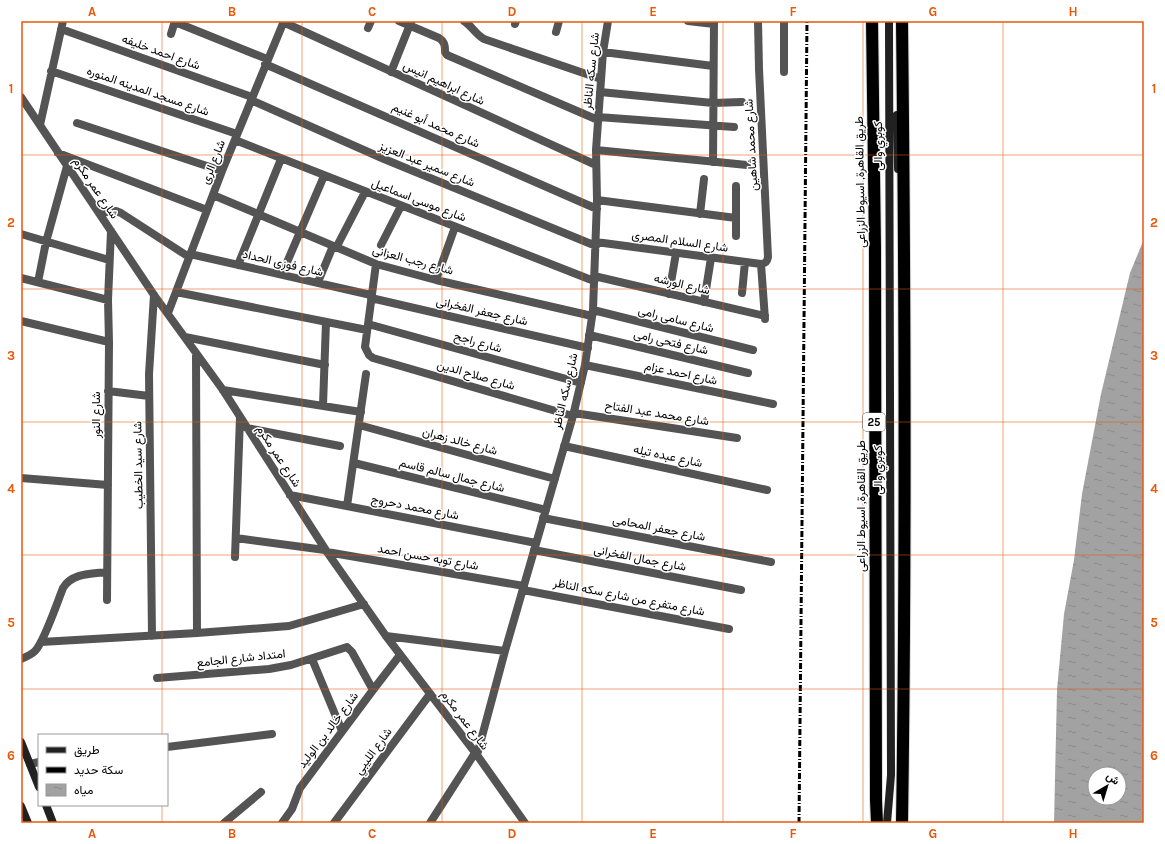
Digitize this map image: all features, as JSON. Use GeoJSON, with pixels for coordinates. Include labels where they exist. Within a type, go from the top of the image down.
{"type":"FeatureCollection","features":[{"type":"Feature","properties":{"kind":"highway","name":"طريق القاهرة, اسيوط الزراعى"},"geometry":{"type":"LineString","coordinates":[[872,21],[877,823]]}},
{"type":"Feature","properties":{"kind":"highway"},"geometry":{"type":"LineString","coordinates":[[902,21],[905,316],[904,698],[902,823]]}},
{"type":"Feature","properties":{"kind":"main road","name":"كوبري والى"},"geometry":{"type":"LineString","coordinates":[[887,823],[890,775],[889,21]]}},
{"type":"Feature","properties":{"kind":"main road","name":"كوبري والى"},"geometry":{"type":"LineString","coordinates":[[897,21],[897,155],[905,316]]}},
{"type":"Feature","properties":{"kind":"main road"},"geometry":{"type":"LineString","coordinates":[[21,742],[38,784]]}},
{"type":"Feature","properties":{"kind":"main road"},"geometry":{"type":"LineString","coordinates":[[21,806],[28,823]]}},
{"type":"Feature","properties":{"kind":"main road"},"geometry":{"type":"LineString","coordinates":[[46,806],[53,823]]}},
{"type":"Feature","properties":{"kind":"street"},"geometry":{"type":"LineString","coordinates":[[399,21],[410,23],[443,41],[447,55],[598,118],[734,127]]}},
{"type":"Feature","properties":{"kind":"street"},"geometry":{"type":"LineString","coordinates":[[464,21],[472,28],[476,35],[484,40],[601,79]]}},
{"type":"Feature","properties":{"kind":"street"},"geometry":{"type":"LineString","coordinates":[[556,32],[559,21]]}},
{"type":"Feature","properties":{"kind":"street","name":"شارع سكه الناظر"},"geometry":{"type":"LineString","coordinates":[[430,823],[476,754],[581,383],[593,313],[597,209],[596,150],[603,52],[608,21]]}},
{"type":"Feature","properties":{"kind":"street"},"geometry":{"type":"LineString","coordinates":[[688,21],[714,22],[713,162]]}},
{"type":"Feature","properties":{"kind":"street","name":"شارع محمد شاهين"},"geometry":{"type":"LineString","coordinates":[[758,21],[768,257],[765,264],[761,264]]}},
{"type":"Feature","properties":{"kind":"street"},"geometry":{"type":"LineString","coordinates":[[784,21],[784,72]]}},
{"type":"Feature","properties":{"kind":"street"},"geometry":{"type":"LineString","coordinates":[[171,34],[175,22]]}},
{"type":"Feature","properties":{"kind":"street","name":"شارع محمد أبو غنيم"},"geometry":{"type":"LineString","coordinates":[[175,22],[597,209]]}},
{"type":"Feature","properties":{"kind":"street","name":"شارع الرى"},"geometry":{"type":"LineString","coordinates":[[168,313],[222,171],[282,22]]}},
{"type":"Feature","properties":{"kind":"street","name":"شارع ابراهيم انيس"},"geometry":{"type":"LineString","coordinates":[[282,22],[596,165]]}},
{"type":"Feature","properties":{"kind":"street"},"geometry":{"type":"LineString","coordinates":[[391,72],[410,23]]}},
{"type":"Feature","properties":{"kind":"street"},"geometry":{"type":"LineString","coordinates":[[40,125],[62,25]]}},
{"type":"Feature","properties":{"kind":"street","name":"شارع احمد خليفه"},"geometry":{"type":"LineString","coordinates":[[62,25],[251,99]]}},
{"type":"Feature","properties":{"kind":"street"},"geometry":{"type":"LineString","coordinates":[[603,52],[713,66]]}},
{"type":"Feature","properties":{"kind":"street","name":"شارع مسجد المدينه المنوره"},"geometry":{"type":"LineString","coordinates":[[51,71],[236,137]]}},
{"type":"Feature","properties":{"kind":"street"},"geometry":{"type":"LineString","coordinates":[[600,92],[713,103],[742,102]]}},
{"type":"Feature","properties":{"kind":"street","name":"شارع عمر مكرم"},"geometry":{"type":"LineString","coordinates":[[21,97],[154,295],[223,390],[326,551],[400,655],[476,754],[524,823]]}},
{"type":"Feature","properties":{"kind":"street","name":"شارع سمير عبد العزيز"},"geometry":{"type":"LineString","coordinates":[[251,99],[384,159],[596,244]]}},
{"type":"Feature","properties":{"kind":"street"},"geometry":{"type":"LineString","coordinates":[[77,123],[222,171]]}},
{"type":"Feature","properties":{"kind":"street","name":"شارع موسى اسماعيل"},"geometry":{"type":"LineString","coordinates":[[236,137],[281,159],[454,227],[594,279]]}},
{"type":"Feature","properties":{"kind":"street"},"geometry":{"type":"LineString","coordinates":[[596,150],[747,165]]}},
{"type":"Feature","properties":{"kind":"street"},"geometry":{"type":"LineString","coordinates":[[58,153],[207,210]]}},
{"type":"Feature","properties":{"kind":"street"},"geometry":{"type":"LineString","coordinates":[[238,265],[281,159]]}},
{"type":"Feature","properties":{"kind":"street"},"geometry":{"type":"LineString","coordinates":[[38,282],[46,242],[67,166]]}},
{"type":"Feature","properties":{"kind":"street"},"geometry":{"type":"LineString","coordinates":[[282,274],[324,176]]}},
{"type":"Feature","properties":{"kind":"street"},"geometry":{"type":"LineString","coordinates":[[700,214],[704,179]]}},
{"type":"Feature","properties":{"kind":"street"},"geometry":{"type":"LineString","coordinates":[[736,186],[736,236]]}},
{"type":"Feature","properties":{"kind":"street"},"geometry":{"type":"LineString","coordinates":[[318,282],[365,192]]}},
{"type":"Feature","properties":{"kind":"street","name":"شارع رجب العزانى"},"geometry":{"type":"LineString","coordinates":[[213,195],[376,264],[436,280],[593,313]]}},
{"type":"Feature","properties":{"kind":"street"},"geometry":{"type":"LineString","coordinates":[[597,200],[736,218]]}},
{"type":"Feature","properties":{"kind":"street"},"geometry":{"type":"LineString","coordinates":[[382,245],[401,206]]}},
{"type":"Feature","properties":{"kind":"street","name":"شارع فوزى الحداد"},"geometry":{"type":"LineString","coordinates":[[99,214],[116,212],[121,213],[190,256],[282,274],[371,296]]}},
{"type":"Feature","properties":{"kind":"street"},"geometry":{"type":"LineString","coordinates":[[436,280],[454,227]]}},
{"type":"Feature","properties":{"kind":"street","name":"شارع النور"},"geometry":{"type":"LineString","coordinates":[[107,600],[108,300],[111,231]]}},
{"type":"Feature","properties":{"kind":"street"},"geometry":{"type":"LineString","coordinates":[[21,234],[109,260]]}},
{"type":"Feature","properties":{"kind":"street","name":"شارع السلام المصرى"},"geometry":{"type":"LineString","coordinates":[[596,244],[761,264]]}},
{"type":"Feature","properties":{"kind":"street"},"geometry":{"type":"LineString","coordinates":[[669,294],[676,253]]}},
{"type":"Feature","properties":{"kind":"street"},"geometry":{"type":"LineString","coordinates":[[704,302],[711,258]]}},
{"type":"Feature","properties":{"kind":"street"},"geometry":{"type":"LineString","coordinates":[[742,293],[745,262]]}},
{"type":"Feature","properties":{"kind":"street"},"geometry":{"type":"LineString","coordinates":[[368,327],[376,264]]}},
{"type":"Feature","properties":{"kind":"street","name":"شارع الورشه"},"geometry":{"type":"LineString","coordinates":[[594,279],[669,294],[765,318],[761,264]]}},
{"type":"Feature","properties":{"kind":"street"},"geometry":{"type":"LineString","coordinates":[[21,278],[108,300]]}},
{"type":"Feature","properties":{"kind":"street","name":"شارع راجح"},"geometry":{"type":"LineString","coordinates":[[176,292],[326,322],[368,327],[581,383]]}},
{"type":"Feature","properties":{"kind":"street","name":"شارع سيد الخطيب"},"geometry":{"type":"LineString","coordinates":[[152,636],[149,355],[154,295]]}},
{"type":"Feature","properties":{"kind":"street","name":"شارع جعفر الفخرانى"},"geometry":{"type":"LineString","coordinates":[[371,296],[588,348]]}},
{"type":"Feature","properties":{"kind":"street","name":"شارع سامى رامى"},"geometry":{"type":"LineString","coordinates":[[593,313],[753,350]]}},
{"type":"Feature","properties":{"kind":"street"},"geometry":{"type":"LineString","coordinates":[[21,321],[109,342]]}},
{"type":"Feature","properties":{"kind":"street"},"geometry":{"type":"LineString","coordinates":[[323,406],[326,322]]}},
{"type":"Feature","properties":{"kind":"street","name":"شارع صلاح الدين"},"geometry":{"type":"LineString","coordinates":[[368,327],[365,347],[366,351],[373,358],[573,414]]}},
{"type":"Feature","properties":{"kind":"street","name":"شارع فتحى رامى"},"geometry":{"type":"LineString","coordinates":[[589,335],[748,373]]}},
{"type":"Feature","properties":{"kind":"street"},"geometry":{"type":"LineString","coordinates":[[184,337],[324,365]]}},
{"type":"Feature","properties":{"kind":"street"},"geometry":{"type":"LineString","coordinates":[[196,353],[197,633]]}},
{"type":"Feature","properties":{"kind":"street","name":"شارع احمد عزام"},"geometry":{"type":"LineString","coordinates":[[585,364],[773,404]]}},
{"type":"Feature","properties":{"kind":"street"},"geometry":{"type":"LineString","coordinates":[[347,506],[366,374]]}},
{"type":"Feature","properties":{"kind":"street"},"geometry":{"type":"LineString","coordinates":[[223,390],[361,412]]}},
{"type":"Feature","properties":{"kind":"street"},"geometry":{"type":"LineString","coordinates":[[108,391],[149,396]]}},
{"type":"Feature","properties":{"kind":"street","name":"شارع محمد عبد الفتاح"},"geometry":{"type":"LineString","coordinates":[[573,414],[737,438]]}},
{"type":"Feature","properties":{"kind":"street"},"geometry":{"type":"LineString","coordinates":[[235,557],[240,416]]}},
{"type":"Feature","properties":{"kind":"street","name":"شارع خالد زهران"},"geometry":{"type":"LineString","coordinates":[[359,425],[555,479]]}},
{"type":"Feature","properties":{"kind":"street"},"geometry":{"type":"LineString","coordinates":[[247,428],[340,446]]}},
{"type":"Feature","properties":{"kind":"street","name":"شارع عبده تيله"},"geometry":{"type":"LineString","coordinates":[[564,446],[767,490]]}},
{"type":"Feature","properties":{"kind":"street","name":"شارع جمال سالم قاسم"},"geometry":{"type":"LineString","coordinates":[[354,463],[545,514]]}},
{"type":"Feature","properties":{"kind":"street"},"geometry":{"type":"LineString","coordinates":[[21,478],[108,485]]}},
{"type":"Feature","properties":{"kind":"street","name":"شارع محمد دحروج"},"geometry":{"type":"LineString","coordinates":[[290,495],[535,546]]}},
{"type":"Feature","properties":{"kind":"street","name":"شارع جعفر المحامى"},"geometry":{"type":"LineString","coordinates":[[545,514],[771,562]]}},
{"type":"Feature","properties":{"kind":"street","name":"شارع توبه حسن احمد"},"geometry":{"type":"LineString","coordinates":[[236,538],[326,551],[524,588]]}},
{"type":"Feature","properties":{"kind":"street","name":"شارع جمال الفخرانى"},"geometry":{"type":"LineString","coordinates":[[535,546],[740,590]]}},
{"type":"Feature","properties":{"kind":"street"},"geometry":{"type":"LineString","coordinates":[[21,659],[30,655],[36,650],[41,642],[66,582],[79,576],[107,572]]}},
{"type":"Feature","properties":{"kind":"street","name":"شارع متفرع من شارع سكه الناظر"},"geometry":{"type":"LineString","coordinates":[[524,588],[729,628]]}},
{"type":"Feature","properties":{"kind":"street"},"geometry":{"type":"LineString","coordinates":[[41,642],[290,626],[364,604]]}},
{"type":"Feature","properties":{"kind":"street"},"geometry":{"type":"LineString","coordinates":[[386,636],[505,651]]}},
{"type":"Feature","properties":{"kind":"street","name":"امتداد شارع الجامع"},"geometry":{"type":"LineString","coordinates":[[157,678],[269,669],[291,665],[347,647],[352,652],[373,690]]}},
{"type":"Feature","properties":{"kind":"street","name":"شارع خالد بن الوليد"},"geometry":{"type":"LineString","coordinates":[[282,823],[292,809],[300,788],[400,655]]}},
{"type":"Feature","properties":{"kind":"street"},"geometry":{"type":"LineString","coordinates":[[312,659],[342,731]]}},
{"type":"Feature","properties":{"kind":"street","name":"شارع الليبي"},"geometry":{"type":"LineString","coordinates":[[334,823],[430,694]]}},
{"type":"Feature","properties":{"kind":"street"},"geometry":{"type":"LineString","coordinates":[[168,747],[272,734]]}},
{"type":"Feature","properties":{"kind":"street"},"geometry":{"type":"LineString","coordinates":[[30,764],[38,762]]}},
{"type":"Feature","properties":{"kind":"street"},"geometry":{"type":"LineString","coordinates":[[224,823],[261,792]]}},
{"type":"Feature","properties":{"kind":"water"},"geometry":{"type":"Polygon","coordinates":[[[1144,239],[1144,823],[1054,823],[1057,690],[1064,614],[1074,560],[1082,494],[1101,394],[1130,273],[1144,239]]]}},
{"type":"Feature","properties":{"kind":"railway"},"geometry":{"type":"LineString","coordinates":[[799,823],[807,21]]}}]}
